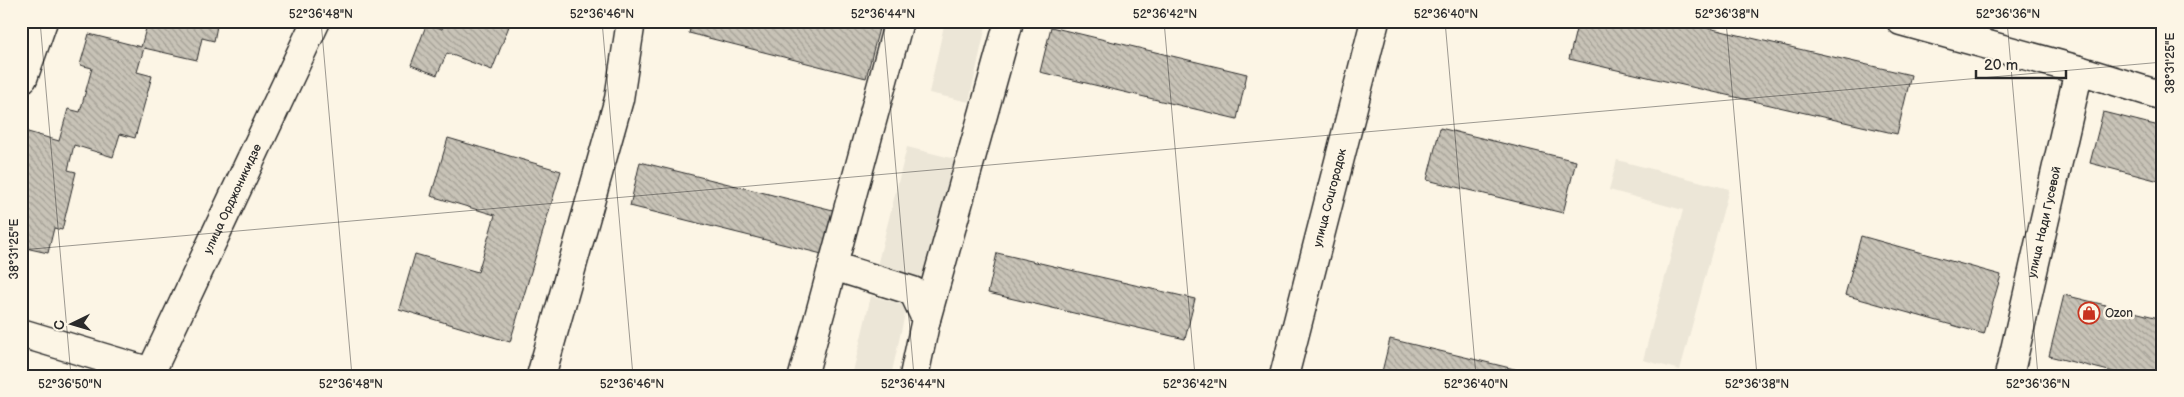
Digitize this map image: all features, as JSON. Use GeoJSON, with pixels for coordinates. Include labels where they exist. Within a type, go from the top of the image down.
{"type":"FeatureCollection","features":[{"type":"Feature","properties":{"kind":"street"},"geometry":{"type":"LineString","coordinates":[[21,78],[23,78],[43,21]]}},
{"type":"Feature","properties":{"kind":"street","name":"улица Орджоникидзе"},"geometry":{"type":"LineString","coordinates":[[150,374],[316,21]]}},
{"type":"Feature","properties":{"kind":"street"},"geometry":{"type":"LineString","coordinates":[[541,376],[619,99],[631,21]]}},
{"type":"Feature","properties":{"kind":"street"},"geometry":{"type":"LineString","coordinates":[[803,376],[899,21]]}},
{"type":"Feature","properties":{"kind":"street","name":"улица Соцгородок"},"geometry":{"type":"LineString","coordinates":[[1284,376],[1375,21]]}},
{"type":"Feature","properties":{"kind":"street"},"geometry":{"type":"LineString","coordinates":[[1902,21],[2078,70],[2163,96]]}},
{"type":"Feature","properties":{"kind":"street"},"geometry":{"type":"LineString","coordinates":[[914,376],[926,319],[1008,25]]}},
{"type":"Feature","properties":{"kind":"street","name":"улица Нади Гусевой"},"geometry":{"type":"LineString","coordinates":[[2009,376],[2078,70]]}},
{"type":"Feature","properties":{"kind":"street"},"geometry":{"type":"LineString","coordinates":[[833,266],[913,291],[926,319]]}},
{"type":"Feature","properties":{"kind":"street"},"geometry":{"type":"LineString","coordinates":[[21,333],[150,374]]}},
{"type":"Feature","properties":{"kind":"shaded area"},"geometry":{"type":"Polygon","coordinates":[[[945,21],[987,21],[969,102],[929,93],[945,21]]]}},
{"type":"Feature","properties":{"kind":"shaded area"},"geometry":{"type":"Polygon","coordinates":[[[907,147],[955,159],[925,279],[877,266],[907,147]]]}},
{"type":"Feature","properties":{"kind":"shaded area"},"geometry":{"type":"Polygon","coordinates":[[[1617,160],[1729,189],[1680,370],[1643,360],[1683,210],[1609,190],[1617,160]]]}},
{"type":"Feature","properties":{"kind":"shaded area"},"geometry":{"type":"Polygon","coordinates":[[[871,296],[907,305],[891,376],[852,376],[871,296]]]}},
{"type":"Feature","properties":{"kind":"building"},"geometry":{"type":"Polygon","coordinates":[[[148,21],[218,21],[214,41],[202,38],[197,60],[144,48],[137,72],[152,76],[135,138],[120,134],[113,157],[74,145],[68,170],[76,172],[62,230],[54,228],[48,253],[21,247],[21,130],[59,141],[68,109],[80,112],[92,68],[80,65],[89,34],[141,47],[148,21]]]}},
{"type":"Feature","properties":{"kind":"building"},"geometry":{"type":"Polygon","coordinates":[[[445,21],[511,21],[492,70],[447,53],[437,75],[411,65],[427,23],[442,29],[445,21]]]}},
{"type":"Feature","properties":{"kind":"building"},"geometry":{"type":"Polygon","coordinates":[[[692,21],[881,21],[866,78],[689,33],[692,21]]]}},
{"type":"Feature","properties":{"kind":"building"},"geometry":{"type":"Polygon","coordinates":[[[1578,21],[1678,21],[1911,75],[1897,134],[1569,59],[1578,21]]]}},
{"type":"Feature","properties":{"kind":"building"},"geometry":{"type":"Polygon","coordinates":[[[1051,27],[1247,74],[1237,119],[1040,72],[1051,27]]]}},
{"type":"Feature","properties":{"kind":"building"},"geometry":{"type":"Polygon","coordinates":[[[2103,112],[2163,127],[2163,182],[2090,163],[2103,112]]]}},
{"type":"Feature","properties":{"kind":"building"},"geometry":{"type":"Polygon","coordinates":[[[1440,128],[1576,161],[1563,213],[1427,180],[1440,128]]]}},
{"type":"Feature","properties":{"kind":"building"},"geometry":{"type":"Polygon","coordinates":[[[448,138],[561,171],[510,342],[399,309],[415,254],[478,272],[495,215],[431,196],[448,138]]]}},
{"type":"Feature","properties":{"kind":"building"},"geometry":{"type":"Polygon","coordinates":[[[640,162],[833,210],[822,254],[630,206],[640,162]]]}},
{"type":"Feature","properties":{"kind":"building"},"geometry":{"type":"Polygon","coordinates":[[[1861,236],[2001,275],[1984,334],[1845,295],[1861,236]]]}},
{"type":"Feature","properties":{"kind":"building"},"geometry":{"type":"Polygon","coordinates":[[[997,253],[1195,299],[1185,339],[988,293],[997,253]]]}},
{"type":"Feature","properties":{"kind":"building"},"geometry":{"type":"Polygon","coordinates":[[[2064,295],[2163,319],[2163,376],[2129,376],[2049,356],[2064,295]]]}},
{"type":"Feature","properties":{"kind":"building"},"geometry":{"type":"Polygon","coordinates":[[[1390,339],[1535,374],[1534,376],[1381,376],[1390,339]]]}},
{"type":"Feature","properties":{"kind":"place","name":"Ozon"},"geometry":{"type":"Point","coordinates":[2089,313]}}]}
